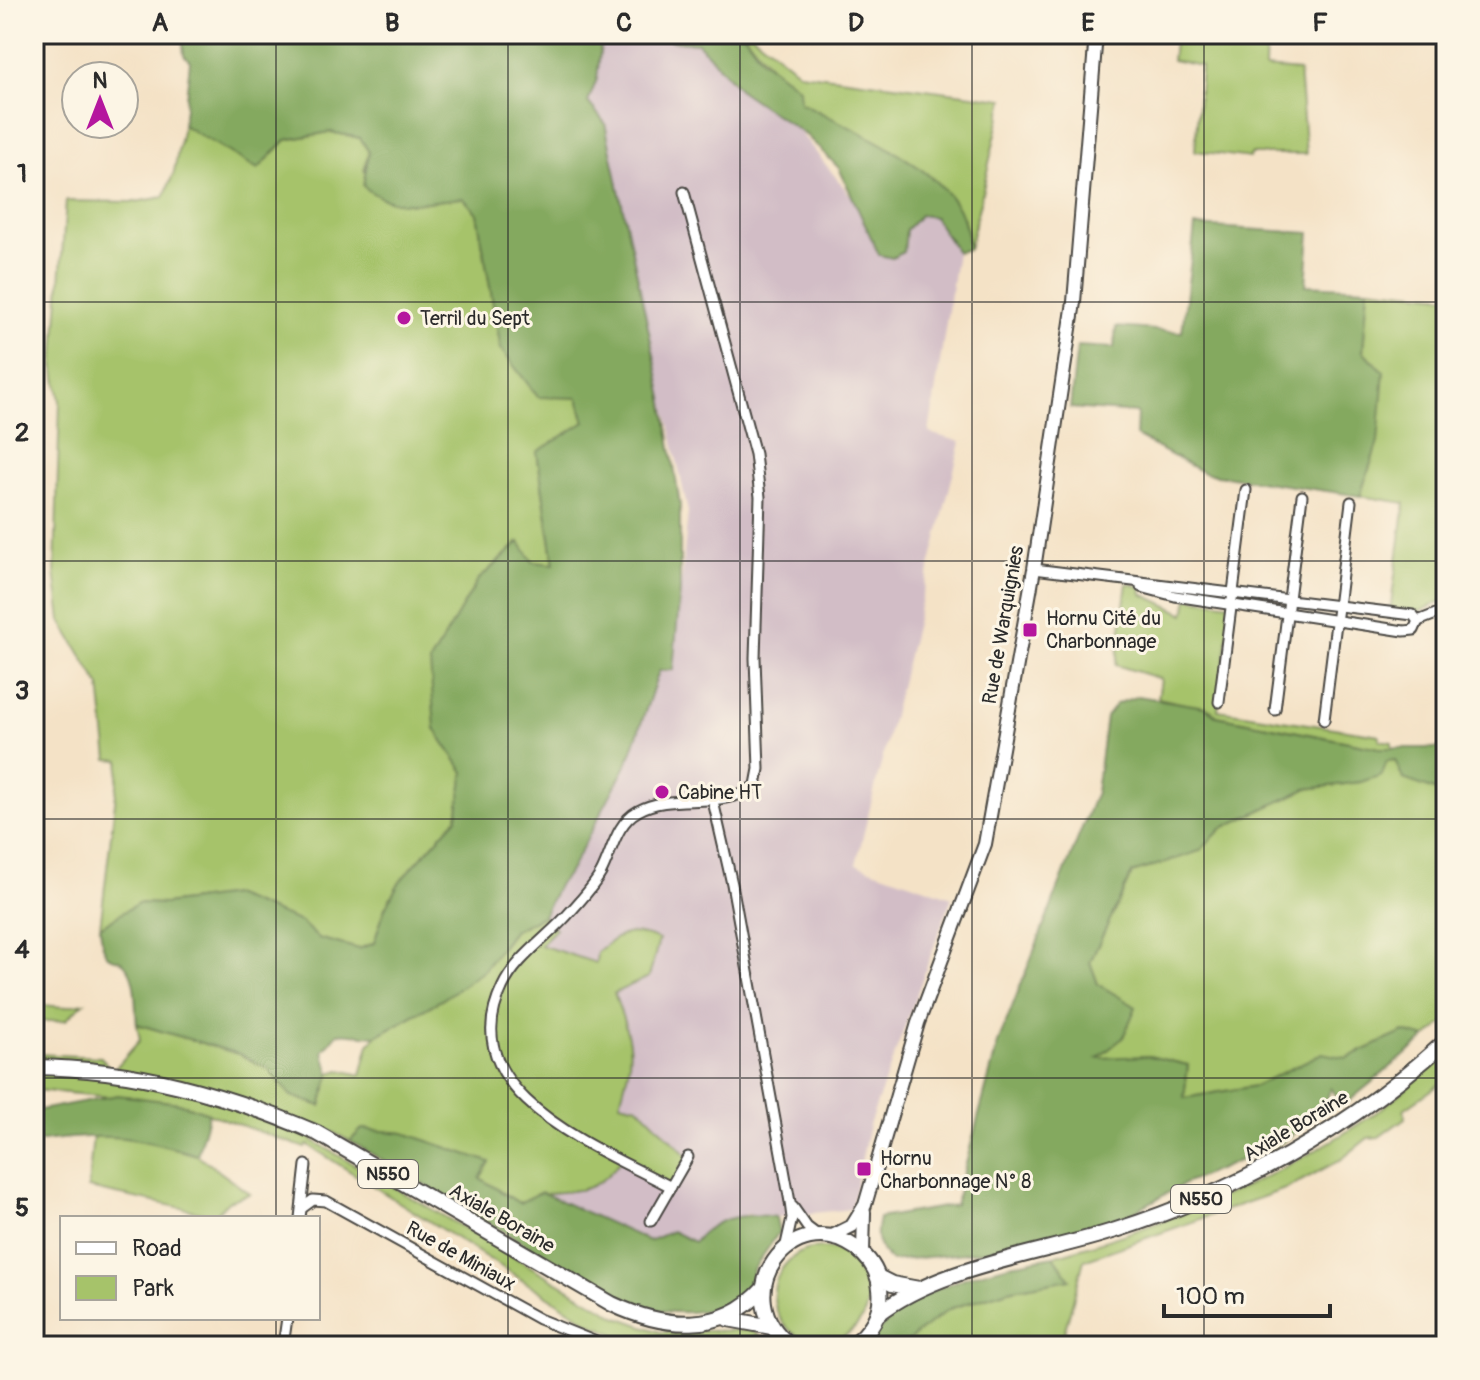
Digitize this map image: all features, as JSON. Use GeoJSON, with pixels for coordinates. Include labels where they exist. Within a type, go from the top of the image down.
{"type":"FeatureCollection","features":[{"type":"Feature","properties":{"kind":"main road","name":"Axiale Boraine"},"geometry":{"type":"LineString","coordinates":[[877,1315],[891,1304],[923,1289],[997,1261],[1075,1243],[1211,1195],[1348,1120],[1446,1041]]}},
{"type":"Feature","properties":{"kind":"main road","name":"Axiale Boraine"},"geometry":{"type":"LineString","coordinates":[[34,1067],[154,1078],[236,1100],[317,1133],[635,1315],[671,1324],[740,1319],[772,1327]]}},
{"type":"Feature","properties":{"kind":"main road"},"geometry":{"type":"LineString","coordinates":[[791,1346],[772,1327],[764,1309],[763,1289],[770,1267],[785,1249],[801,1240],[825,1237],[848,1243],[863,1253],[878,1277],[877,1315],[870,1329],[851,1346]]}},
{"type":"Feature","properties":{"kind":"main road"},"geometry":{"type":"LineString","coordinates":[[878,1277],[899,1287],[923,1289]]}},
{"type":"Feature","properties":{"kind":"main road"},"geometry":{"type":"LineString","coordinates":[[724,1319],[745,1307],[763,1289]]}},
{"type":"Feature","properties":{"kind":"street","name":"Rue de Warquignies"},"geometry":{"type":"LineString","coordinates":[[865,1205],[918,1023],[985,844],[1034,569],[1074,302],[1096,34]]}},
{"type":"Feature","properties":{"kind":"street"},"geometry":{"type":"LineString","coordinates":[[671,1187],[532,1109],[503,1074],[493,1032],[495,1009],[502,987],[518,964],[556,929],[600,874],[624,822],[639,810],[713,801],[748,791],[756,785],[759,769],[755,658],[760,497],[755,454],[684,192]]}},
{"type":"Feature","properties":{"kind":"street"},"geometry":{"type":"LineString","coordinates":[[1219,702],[1246,490]]}},
{"type":"Feature","properties":{"kind":"street"},"geometry":{"type":"LineString","coordinates":[[1275,710],[1302,496]]}},
{"type":"Feature","properties":{"kind":"street"},"geometry":{"type":"LineString","coordinates":[[1324,720],[1351,502]]}},
{"type":"Feature","properties":{"kind":"street"},"geometry":{"type":"LineString","coordinates":[[1034,569],[1127,583],[1233,591],[1413,615],[1418,621]]}},
{"type":"Feature","properties":{"kind":"street"},"geometry":{"type":"LineString","coordinates":[[1127,583],[1175,596],[1402,630],[1414,630],[1418,621],[1446,610]]}},
{"type":"Feature","properties":{"kind":"street"},"geometry":{"type":"LineString","coordinates":[[1398,613],[1392,621],[1402,630]]}},
{"type":"Feature","properties":{"kind":"street"},"geometry":{"type":"LineString","coordinates":[[713,801],[732,884],[790,1202],[792,1218],[785,1249]]}},
{"type":"Feature","properties":{"kind":"street"},"geometry":{"type":"LineString","coordinates":[[651,1221],[688,1157]]}},
{"type":"Feature","properties":{"kind":"street"},"geometry":{"type":"LineString","coordinates":[[301,1213],[306,1165]]}},
{"type":"Feature","properties":{"kind":"street","name":"Rue de Miniaux"},"geometry":{"type":"LineString","coordinates":[[301,1213],[313,1200],[326,1201],[539,1319],[606,1346]]}},
{"type":"Feature","properties":{"kind":"street"},"geometry":{"type":"LineString","coordinates":[[790,1202],[807,1227],[825,1237],[852,1226],[865,1205]]}},
{"type":"Feature","properties":{"kind":"street"},"geometry":{"type":"LineString","coordinates":[[863,1253],[865,1205]]}},
{"type":"Feature","properties":{"kind":"street"},"geometry":{"type":"LineString","coordinates":[[283,1346],[287,1320]]}},
{"type":"Feature","properties":{"kind":"shaded area"},"geometry":{"type":"Polygon","coordinates":[[[594,34],[658,34],[673,41],[698,43],[733,81],[799,131],[854,200],[879,255],[920,215],[934,217],[957,252],[929,433],[961,442],[856,864],[952,897],[869,1125],[851,1209],[776,1217],[746,1214],[694,1243],[649,1241],[541,1192],[360,1121],[376,1036],[517,940],[659,671],[673,670],[688,512],[605,123],[588,102],[594,34]]]}},
{"type":"Feature","properties":{"kind":"green space"},"geometry":{"type":"Polygon","coordinates":[[[182,34],[602,34],[597,79],[588,102],[605,123],[664,403],[680,505],[680,591],[673,670],[659,671],[628,762],[570,871],[558,885],[543,916],[514,930],[483,971],[443,999],[376,1036],[338,1033],[323,1051],[330,1073],[321,1106],[291,1096],[269,1069],[239,1054],[137,1024],[131,974],[123,963],[107,956],[100,927],[138,903],[164,904],[232,895],[301,922],[318,938],[359,949],[374,943],[385,908],[400,881],[457,818],[464,772],[435,729],[430,662],[478,580],[520,542],[533,562],[554,564],[537,452],[585,422],[578,398],[538,397],[501,349],[477,213],[463,198],[423,203],[387,200],[363,186],[369,152],[360,138],[330,132],[286,140],[258,169],[183,125],[190,61],[184,55],[182,34]]]}},
{"type":"Feature","properties":{"kind":"green space"},"geometry":{"type":"Polygon","coordinates":[[[658,34],[744,34],[762,60],[799,88],[800,102],[892,150],[936,181],[952,199],[963,219],[969,249],[957,252],[934,217],[920,215],[906,230],[904,252],[892,258],[879,255],[839,168],[807,136],[741,91],[698,43],[673,41],[658,34]]]}},
{"type":"Feature","properties":{"kind":"green space"},"geometry":{"type":"Polygon","coordinates":[[[744,34],[752,34],[800,73],[1004,99],[969,249],[963,218],[928,176],[892,151],[799,102],[744,34]]]}},
{"type":"Feature","properties":{"kind":"green space"},"geometry":{"type":"Polygon","coordinates":[[[1175,34],[1266,35],[1265,68],[1299,71],[1306,154],[1251,154],[1250,158],[1195,151],[1201,66],[1172,60],[1175,34]]]}},
{"type":"Feature","properties":{"kind":"green space","name":"Terril du Sept"},"geometry":{"type":"Polygon","coordinates":[[[183,125],[258,168],[286,140],[330,132],[360,138],[369,152],[364,170],[410,204],[463,197],[477,213],[501,349],[578,398],[585,423],[537,452],[554,565],[533,562],[519,542],[478,580],[435,729],[464,772],[457,818],[400,881],[385,908],[374,943],[359,949],[317,938],[301,922],[232,895],[164,904],[138,903],[100,927],[120,760],[108,759],[100,686],[61,621],[55,572],[60,401],[54,365],[66,201],[135,202],[164,197],[174,172],[183,125]]]}},
{"type":"Feature","properties":{"kind":"green space"},"geometry":{"type":"Polygon","coordinates":[[[1195,226],[1310,233],[1306,285],[1368,288],[1363,351],[1384,372],[1378,442],[1360,496],[1204,473],[1136,436],[1137,413],[1070,408],[1077,346],[1114,348],[1116,327],[1182,332],[1195,226]]]}},
{"type":"Feature","properties":{"kind":"green space"},"geometry":{"type":"Polygon","coordinates":[[[1368,288],[1446,296],[1446,599],[1413,615],[1390,612],[1405,503],[1360,496],[1378,442],[1363,352],[1368,288]]]}},
{"type":"Feature","properties":{"kind":"green space"},"geometry":{"type":"Polygon","coordinates":[[[1127,583],[1141,587],[1142,594],[1185,614],[1188,598],[1232,604],[1218,710],[1379,735],[1380,740],[1392,742],[1392,748],[1217,716],[1211,710],[1158,698],[1161,679],[1116,665],[1127,583]]]}},
{"type":"Feature","properties":{"kind":"green space"},"geometry":{"type":"Polygon","coordinates":[[[1138,696],[1205,707],[1217,716],[1379,748],[1446,748],[1446,794],[1403,779],[1395,760],[1387,761],[1382,775],[1361,782],[1306,789],[1222,828],[1200,851],[1132,873],[1090,962],[1098,984],[1136,1007],[1123,1038],[1098,1058],[1149,1056],[1188,1065],[1184,1098],[1255,1086],[1322,1053],[1347,1058],[1404,1032],[1426,1038],[1343,1106],[1331,1088],[1323,1110],[1282,1143],[1184,1184],[1124,1217],[1004,1249],[891,1261],[878,1242],[879,1218],[955,1205],[998,1043],[1096,792],[1106,717],[1116,704],[1138,696]]]}},
{"type":"Feature","properties":{"kind":"green space"},"geometry":{"type":"Polygon","coordinates":[[[1395,760],[1446,794],[1446,1021],[1426,1038],[1404,1032],[1347,1058],[1302,1084],[1255,1086],[1184,1098],[1188,1065],[1149,1056],[1096,1059],[1098,984],[1090,962],[1132,873],[1200,851],[1222,828],[1306,789],[1361,782],[1387,761],[1395,760]]]}},
{"type":"Feature","properties":{"kind":"green space"},"geometry":{"type":"Polygon","coordinates":[[[543,916],[556,929],[540,945],[596,963],[597,952],[620,936],[633,933],[659,940],[649,977],[614,993],[629,1047],[628,1070],[620,1102],[638,1106],[688,1157],[671,1187],[621,1160],[608,1175],[585,1189],[550,1193],[519,1203],[480,1178],[489,1162],[404,1133],[362,1129],[350,1141],[319,1125],[312,1140],[618,1317],[660,1332],[751,1330],[775,1346],[640,1346],[592,1324],[308,1145],[305,1148],[179,1103],[34,1090],[34,1054],[101,1057],[112,1072],[140,1040],[137,1024],[239,1054],[269,1069],[291,1096],[321,1106],[330,1073],[340,1070],[361,1075],[369,1044],[376,1036],[443,999],[483,971],[514,930],[543,916]]]}},
{"type":"Feature","properties":{"kind":"green space"},"geometry":{"type":"Polygon","coordinates":[[[84,1003],[66,1020],[34,1022],[34,1004],[63,1007],[84,1003]]]}},
{"type":"Feature","properties":{"kind":"green space"},"geometry":{"type":"Polygon","coordinates":[[[1446,1054],[1446,1080],[1404,1109],[1405,1118],[1379,1137],[1368,1138],[1342,1159],[1288,1188],[1084,1260],[1063,1337],[1084,1346],[901,1346],[949,1309],[1008,1290],[1069,1279],[1054,1256],[1178,1215],[1296,1161],[1381,1109],[1446,1054]]]}},
{"type":"Feature","properties":{"kind":"green space"},"geometry":{"type":"Polygon","coordinates":[[[118,1095],[179,1103],[209,1113],[197,1155],[116,1137],[34,1142],[34,1111],[118,1095]]]}},
{"type":"Feature","properties":{"kind":"green space"},"geometry":{"type":"Polygon","coordinates":[[[362,1129],[404,1133],[490,1162],[480,1178],[519,1203],[541,1192],[649,1241],[672,1231],[694,1242],[711,1227],[742,1216],[776,1217],[779,1232],[753,1270],[751,1292],[735,1301],[703,1311],[688,1312],[638,1306],[621,1301],[350,1141],[362,1129]]]}},
{"type":"Feature","properties":{"kind":"green space"},"geometry":{"type":"Polygon","coordinates":[[[93,1135],[145,1140],[197,1155],[250,1194],[228,1201],[215,1215],[88,1188],[93,1135]]]}},
{"type":"Feature","properties":{"kind":"green space"},"geometry":{"type":"Polygon","coordinates":[[[821,1248],[839,1251],[854,1262],[865,1277],[868,1295],[865,1313],[854,1328],[839,1339],[821,1342],[803,1339],[788,1328],[777,1313],[774,1295],[777,1277],[788,1262],[803,1251],[821,1248]]]}},
{"type":"Feature","properties":{"kind":"green space"},"geometry":{"type":"Polygon","coordinates":[[[1054,1256],[1070,1279],[1008,1290],[949,1309],[901,1346],[860,1346],[905,1307],[945,1285],[1018,1263],[1054,1256]]]}},
{"type":"Feature","properties":{"kind":"place","name":"Terril du Sept"},"geometry":{"type":"Point","coordinates":[404,318]}},
{"type":"Feature","properties":{"kind":"place","name":"Hornu Cité du Charbonnage"},"geometry":{"type":"Point","coordinates":[1030,630]}},
{"type":"Feature","properties":{"kind":"place","name":"Cabine HT"},"geometry":{"type":"Point","coordinates":[662,792]}},
{"type":"Feature","properties":{"kind":"place","name":"Hornu Charbonnage N° 8"},"geometry":{"type":"Point","coordinates":[864,1169]}}]}
